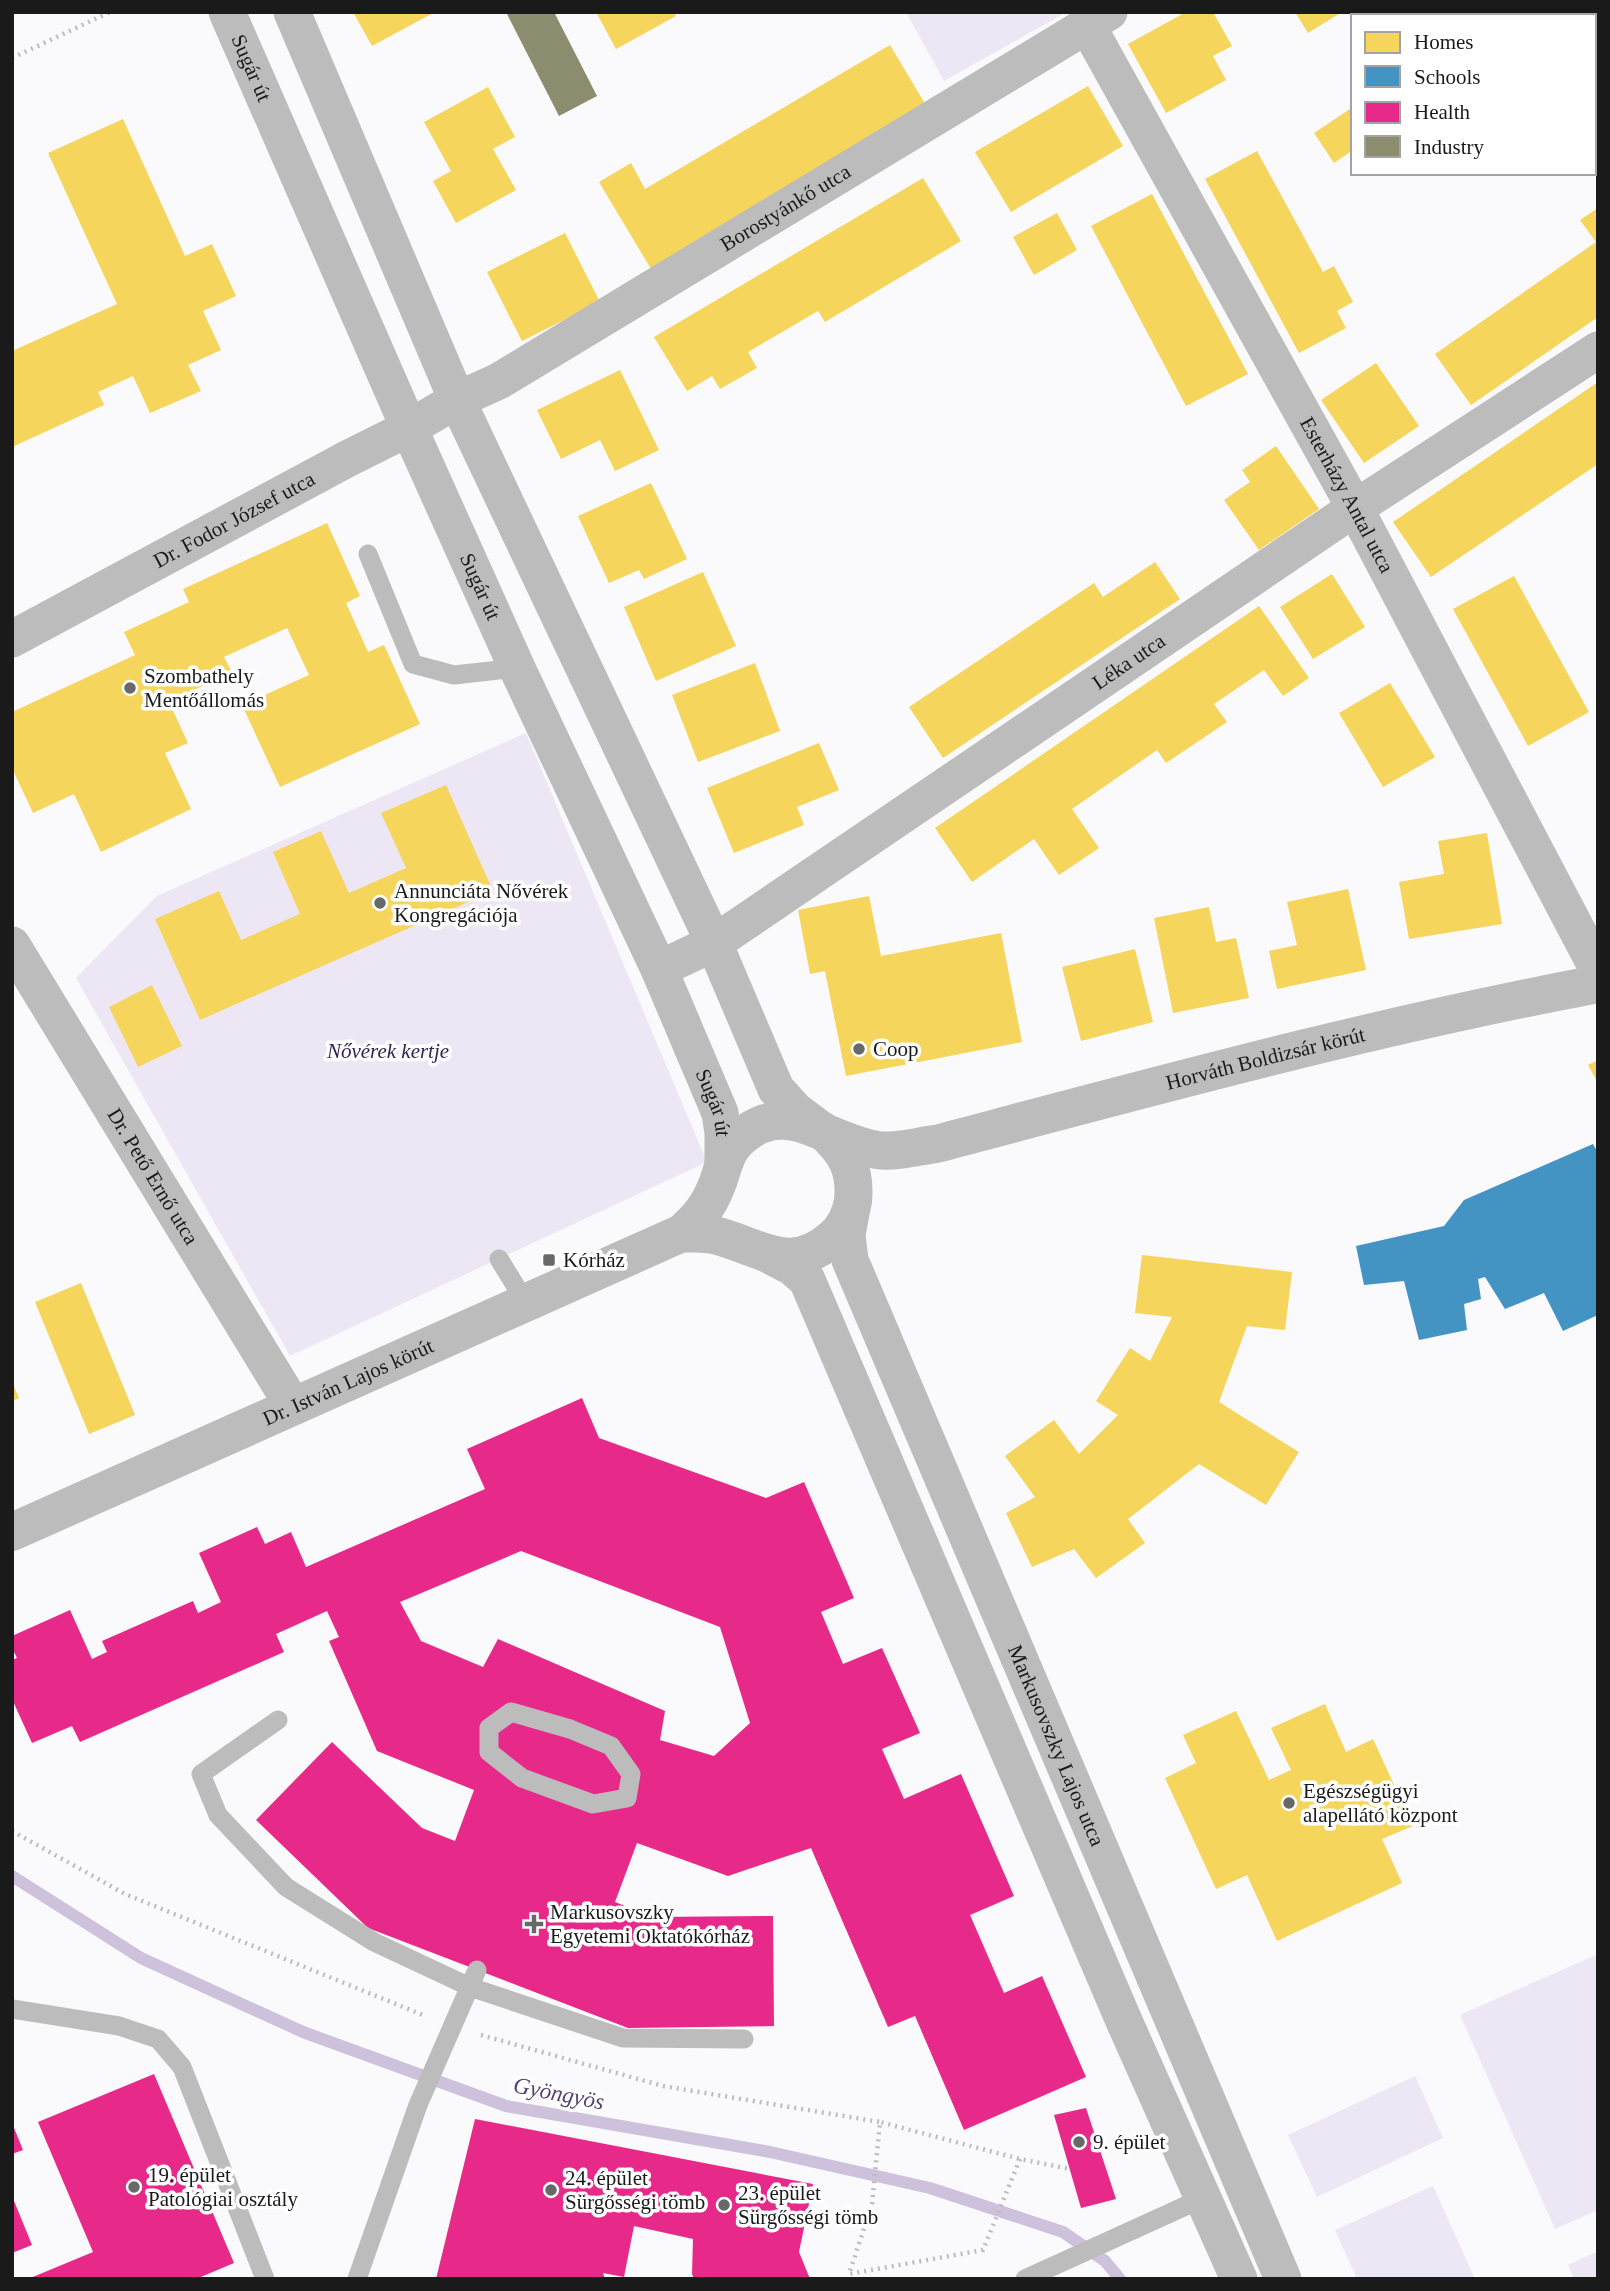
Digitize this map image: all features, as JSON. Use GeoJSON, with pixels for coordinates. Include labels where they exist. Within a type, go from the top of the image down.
{"type":"FeatureCollection","features":[{"type":"Feature","properties":{"kind":"street","name":"Sugár út"},"geometry":{"type":"LineString","coordinates":[[227,12],[409,428],[517,667],[659,969],[720,1113],[723,1133],[720,1173]]}},
{"type":"Feature","properties":{"kind":"street"},"geometry":{"type":"LineString","coordinates":[[292,12],[457,400],[713,943],[776,1089],[795,1110],[839,1146],[850,1164],[854,1185],[852,1206]]}},
{"type":"Feature","properties":{"kind":"street","name":"Borostyánkő utca"},"geometry":{"type":"LineString","coordinates":[[457,400],[499,381],[1098,19]]}},
{"type":"Feature","properties":{"kind":"street","name":"Esterházy Antal utca"},"geometry":{"type":"LineString","coordinates":[[1098,19],[1598,970]]}},
{"type":"Feature","properties":{"kind":"street","name":"Léka utca"},"geometry":{"type":"LineString","coordinates":[[659,969],[713,943],[1355,508],[1598,350]]}},
{"type":"Feature","properties":{"kind":"street","name":"Dr. Fodor József utca"},"geometry":{"type":"LineString","coordinates":[[12,639],[457,400]]}},
{"type":"Feature","properties":{"kind":"street","name":"Dr. Pető Ernő utca"},"geometry":{"type":"LineString","coordinates":[[12,945],[293,1406]]}},
{"type":"Feature","properties":{"kind":"street","name":"Horváth Boldizsár körút"},"geometry":{"type":"LineString","coordinates":[[936,1143],[1279,1055],[1505,1002],[1598,985]]}},
{"type":"Feature","properties":{"kind":"street","name":"Dr. István Lajos körút"},"geometry":{"type":"LineString","coordinates":[[12,1532],[682,1233],[703,1214],[733,1145],[748,1132],[766,1123],[785,1120],[805,1123],[850,1143],[880,1151],[936,1143]]}},
{"type":"Feature","properties":{"kind":"street","name":"Dr. István Lajos körút"},"geometry":{"type":"LineString","coordinates":[[682,1233],[712,1235],[757,1250],[797,1256],[826,1244],[842,1227],[852,1206],[884,1172],[936,1143]]}},
{"type":"Feature","properties":{"kind":"street"},"geometry":{"type":"LineString","coordinates":[[720,1173],[718,1202],[724,1219],[734,1234],[757,1250],[792,1267],[807,1280],[1124,2021],[1239,2279]]}},
{"type":"Feature","properties":{"kind":"street","name":"Markusovszky Lajos utca"},"geometry":{"type":"LineString","coordinates":[[852,1206],[847,1235],[850,1260],[1283,2279]]}},
{"type":"Feature","properties":{"kind":"street"},"geometry":{"type":"LineString","coordinates":[[1124,2021],[1166,2002]]}},
{"type":"Feature","properties":{"kind":"street"},"geometry":{"type":"LineString","coordinates":[[1203,2198],[1242,2182]]}},
{"type":"Feature","properties":{"kind":"lane"},"geometry":{"type":"LineString","coordinates":[[368,554],[413,664],[454,675],[517,667]]}},
{"type":"Feature","properties":{"kind":"lane"},"geometry":{"type":"LineString","coordinates":[[499,1259],[526,1303]]}},
{"type":"Feature","properties":{"kind":"lane"},"geometry":{"type":"LineString","coordinates":[[511,1712],[570,1729],[611,1746],[631,1774],[627,1798],[593,1804],[550,1789],[522,1778],[489,1752],[489,1728],[511,1712]]}},
{"type":"Feature","properties":{"kind":"lane"},"geometry":{"type":"LineString","coordinates":[[278,1720],[201,1774],[218,1815],[286,1887],[374,1942],[623,2038],[744,2039]]}},
{"type":"Feature","properties":{"kind":"lane"},"geometry":{"type":"LineString","coordinates":[[357,2279],[418,2105],[473,1978]]}},
{"type":"Feature","properties":{"kind":"lane"},"geometry":{"type":"LineString","coordinates":[[12,2009],[119,2026],[158,2039],[182,2067],[265,2279]]}},
{"type":"Feature","properties":{"kind":"lane"},"geometry":{"type":"LineString","coordinates":[[1026,2279],[1203,2198]]}},
{"type":"Feature","properties":{"kind":"path"},"geometry":{"type":"LineString","coordinates":[[12,58],[110,12]]}},
{"type":"Feature","properties":{"kind":"path"},"geometry":{"type":"LineString","coordinates":[[1020,2159],[983,2250],[850,2276],[872,2204],[880,2122],[1020,2159],[1070,2169]]}},
{"type":"Feature","properties":{"kind":"green space"},"geometry":{"type":"Polygon","coordinates":[[[906,12],[1067,12],[944,81],[906,12]]]}},
{"type":"Feature","properties":{"kind":"green space","name":"Nővérek kertje"},"geometry":{"type":"Polygon","coordinates":[[[526,733],[707,1162],[290,1356],[76,978],[157,896],[526,733]]]}},
{"type":"Feature","properties":{"kind":"green space"},"geometry":{"type":"Polygon","coordinates":[[[1598,1954],[1598,2210],[1555,2229],[1460,2015],[1598,1954]]]}},
{"type":"Feature","properties":{"kind":"green space"},"geometry":{"type":"Polygon","coordinates":[[[1415,2076],[1443,2138],[1317,2197],[1288,2135],[1415,2076]]]}},
{"type":"Feature","properties":{"kind":"green space"},"geometry":{"type":"Polygon","coordinates":[[[1433,2186],[1475,2279],[1357,2279],[1335,2230],[1433,2186]]]}},
{"type":"Feature","properties":{"kind":"green space"},"geometry":{"type":"Polygon","coordinates":[[[1598,2251],[1598,2279],[1574,2279],[1568,2265],[1598,2251]]]}},
{"type":"Feature","properties":{"kind":"building: Homes"},"geometry":{"type":"Polygon","coordinates":[[[353,12],[435,12],[372,46],[353,12]]]}},
{"type":"Feature","properties":{"kind":"building: Homes"},"geometry":{"type":"Polygon","coordinates":[[[596,12],[674,12],[676,16],[616,49],[596,12]]]}},
{"type":"Feature","properties":{"kind":"building: Homes"},"geometry":{"type":"Polygon","coordinates":[[[1186,12],[1213,12],[1232,46],[1213,56],[1226,80],[1166,113],[1128,44],[1186,12]]]}},
{"type":"Feature","properties":{"kind":"building: Homes"},"geometry":{"type":"Polygon","coordinates":[[[1295,12],[1342,12],[1308,33],[1295,12]]]}},
{"type":"Feature","properties":{"kind":"building: Homes"},"geometry":{"type":"Polygon","coordinates":[[[890,45],[927,107],[651,269],[599,182],[631,163],[645,189],[890,45]]]}},
{"type":"Feature","properties":{"kind":"building: Homes"},"geometry":{"type":"Polygon","coordinates":[[[1088,86],[1123,146],[1011,212],[975,152],[1088,86]]]}},
{"type":"Feature","properties":{"kind":"building: Homes"},"geometry":{"type":"Polygon","coordinates":[[[488,87],[515,137],[493,149],[516,190],[456,223],[433,181],[451,171],[424,122],[488,87]]]}},
{"type":"Feature","properties":{"kind":"building: Homes"},"geometry":{"type":"Polygon","coordinates":[[[1351,108],[1351,151],[1334,163],[1314,133],[1351,108]]]}},
{"type":"Feature","properties":{"kind":"building: Homes"},"geometry":{"type":"Polygon","coordinates":[[[123,119],[185,256],[212,244],[236,296],[203,311],[221,350],[188,365],[201,391],[150,413],[133,376],[98,392],[104,405],[12,447],[12,351],[117,304],[48,153],[123,119]]]}},
{"type":"Feature","properties":{"kind":"building: Homes"},"geometry":{"type":"Polygon","coordinates":[[[1257,151],[1323,272],[1334,266],[1353,302],[1337,311],[1346,328],[1299,353],[1205,179],[1257,151]]]}},
{"type":"Feature","properties":{"kind":"building: Homes"},"geometry":{"type":"Polygon","coordinates":[[[923,178],[961,241],[825,322],[818,311],[748,352],[757,368],[720,389],[712,376],[687,391],[654,337],[923,178]]]}},
{"type":"Feature","properties":{"kind":"building: Homes"},"geometry":{"type":"Polygon","coordinates":[[[1152,194],[1248,374],[1186,406],[1091,226],[1152,194]]]}},
{"type":"Feature","properties":{"kind":"building: Homes"},"geometry":{"type":"Polygon","coordinates":[[[1598,208],[1598,317],[1471,405],[1435,354],[1596,242],[1580,220],[1598,208]]]}},
{"type":"Feature","properties":{"kind":"building: Homes"},"geometry":{"type":"Polygon","coordinates":[[[1057,213],[1077,250],[1034,275],[1013,237],[1057,213]]]}},
{"type":"Feature","properties":{"kind":"building: Homes"},"geometry":{"type":"Polygon","coordinates":[[[565,233],[600,302],[522,341],[487,272],[565,233]]]}},
{"type":"Feature","properties":{"kind":"building: Homes"},"geometry":{"type":"Polygon","coordinates":[[[1376,363],[1419,426],[1364,463],[1321,400],[1376,363]]]}},
{"type":"Feature","properties":{"kind":"building: Homes"},"geometry":{"type":"Polygon","coordinates":[[[620,370],[659,450],[615,471],[600,440],[561,459],[537,410],[620,370]]]}},
{"type":"Feature","properties":{"kind":"building: Homes"},"geometry":{"type":"Polygon","coordinates":[[[1598,382],[1598,464],[1431,577],[1393,522],[1598,382]]]}},
{"type":"Feature","properties":{"kind":"building: Homes"},"geometry":{"type":"Polygon","coordinates":[[[1276,446],[1319,509],[1259,550],[1224,500],[1250,482],[1242,470],[1276,446]]]}},
{"type":"Feature","properties":{"kind":"building: Homes"},"geometry":{"type":"Polygon","coordinates":[[[651,483],[687,559],[644,579],[639,570],[609,583],[578,516],[651,483]]]}},
{"type":"Feature","properties":{"kind":"building: Homes","name":"Szombathely Mentőállomás"},"geometry":{"type":"Polygon","coordinates":[[[327,523],[360,596],[346,603],[368,652],[384,645],[420,724],[280,787],[242,705],[309,675],[287,628],[224,657],[232,672],[169,702],[188,743],[165,753],[191,809],[101,852],[74,794],[33,813],[12,768],[12,712],[135,655],[124,632],[189,602],[183,589],[327,523]]]}},
{"type":"Feature","properties":{"kind":"building: Homes"},"geometry":{"type":"Polygon","coordinates":[[[1155,562],[1180,599],[943,758],[909,707],[1094,583],[1103,597],[1155,562]]]}},
{"type":"Feature","properties":{"kind":"building: Homes"},"geometry":{"type":"Polygon","coordinates":[[[703,572],[736,646],[656,681],[624,607],[703,572]]]}},
{"type":"Feature","properties":{"kind":"building: Homes"},"geometry":{"type":"Polygon","coordinates":[[[1332,574],[1365,627],[1313,659],[1280,607],[1332,574]]]}},
{"type":"Feature","properties":{"kind":"building: Homes"},"geometry":{"type":"Polygon","coordinates":[[[1514,576],[1589,712],[1528,746],[1453,609],[1514,576]]]}},
{"type":"Feature","properties":{"kind":"building: Homes"},"geometry":{"type":"Polygon","coordinates":[[[1259,606],[1309,678],[1283,696],[1264,670],[1214,704],[1227,722],[1166,763],[1157,750],[1072,809],[1099,848],[1059,875],[1034,839],[972,882],[935,828],[1259,606]]]}},
{"type":"Feature","properties":{"kind":"building: Homes"},"geometry":{"type":"Polygon","coordinates":[[[755,663],[780,731],[698,762],[672,695],[755,663]]]}},
{"type":"Feature","properties":{"kind":"building: Homes"},"geometry":{"type":"Polygon","coordinates":[[[1390,683],[1435,757],[1383,787],[1339,713],[1390,683]]]}},
{"type":"Feature","properties":{"kind":"building: Homes"},"geometry":{"type":"Polygon","coordinates":[[[819,743],[839,790],[797,807],[804,825],[734,853],[707,788],[819,743]]]}},
{"type":"Feature","properties":{"kind":"building: Homes","name":"Annunciáta Nővérek Kongregációja"},"geometry":{"type":"Polygon","coordinates":[[[446,785],[493,891],[200,1020],[155,919],[219,891],[241,940],[300,914],[273,852],[321,831],[349,893],[406,868],[381,813],[446,785]]]}},
{"type":"Feature","properties":{"kind":"building: Homes"},"geometry":{"type":"Polygon","coordinates":[[[1487,833],[1502,924],[1409,939],[1399,882],[1444,874],[1438,841],[1487,833]]]}},
{"type":"Feature","properties":{"kind":"building: Homes"},"geometry":{"type":"Polygon","coordinates":[[[1348,889],[1366,970],[1277,989],[1269,951],[1297,945],[1287,902],[1348,889]]]}},
{"type":"Feature","properties":{"kind":"building: Homes"},"geometry":{"type":"Polygon","coordinates":[[[869,896],[881,956],[1001,933],[1022,1042],[846,1076],[825,971],[810,974],[798,910],[869,896]]]}},
{"type":"Feature","properties":{"kind":"building: Homes"},"geometry":{"type":"Polygon","coordinates":[[[1209,907],[1216,942],[1236,938],[1249,998],[1173,1013],[1154,918],[1209,907]]]}},
{"type":"Feature","properties":{"kind":"building: Homes"},"geometry":{"type":"Polygon","coordinates":[[[1135,949],[1153,1022],[1081,1041],[1062,967],[1135,949]]]}},
{"type":"Feature","properties":{"kind":"building: Homes"},"geometry":{"type":"Polygon","coordinates":[[[152,985],[182,1046],[138,1067],[109,1007],[152,985]]]}},
{"type":"Feature","properties":{"kind":"building: Homes"},"geometry":{"type":"Polygon","coordinates":[[[1598,1060],[1598,1083],[1588,1065],[1598,1060]]]}},
{"type":"Feature","properties":{"kind":"building: Homes"},"geometry":{"type":"Polygon","coordinates":[[[1142,1255],[1292,1272],[1285,1330],[1247,1326],[1219,1402],[1299,1452],[1266,1505],[1199,1464],[1128,1519],[1145,1543],[1096,1578],[1074,1549],[1032,1567],[1006,1513],[1035,1497],[1005,1456],[1054,1420],[1079,1454],[1118,1415],[1096,1401],[1130,1348],[1150,1361],[1172,1317],[1135,1313],[1142,1255]]]}},
{"type":"Feature","properties":{"kind":"building: Homes"},"geometry":{"type":"Polygon","coordinates":[[[81,1283],[135,1415],[89,1434],[35,1302],[81,1283]]]}},
{"type":"Feature","properties":{"kind":"building: Homes"},"geometry":{"type":"Polygon","coordinates":[[[12,1382],[19,1398],[12,1401],[12,1382]]]}},
{"type":"Feature","properties":{"kind":"building: Homes","name":"Egészségügyi alapellátó központ"},"geometry":{"type":"Polygon","coordinates":[[[1325,1704],[1346,1752],[1373,1739],[1413,1826],[1382,1839],[1402,1883],[1277,1941],[1247,1875],[1216,1889],[1165,1778],[1196,1763],[1183,1735],[1236,1711],[1269,1780],[1291,1770],[1271,1728],[1325,1704]]]}},
{"type":"Feature","properties":{"kind":"building: Schools"},"geometry":{"type":"Polygon","coordinates":[[[1593,1144],[1598,1153],[1598,1315],[1563,1331],[1544,1293],[1505,1309],[1485,1277],[1478,1279],[1481,1299],[1464,1304],[1467,1330],[1419,1340],[1404,1281],[1364,1285],[1356,1246],[1444,1226],[1464,1200],[1593,1144]]]}},
{"type":"Feature","properties":{"kind":"building: Health"},"geometry":{"type":"Polygon","coordinates":[[[582,1398],[599,1438],[766,1498],[804,1482],[854,1598],[821,1612],[843,1664],[882,1648],[920,1733],[882,1749],[904,1799],[961,1774],[1014,1896],[970,1915],[1004,1993],[1042,1976],[1086,2077],[964,2130],[915,2016],[888,2027],[811,1848],[728,1876],[637,1843],[615,1902],[654,1917],[773,1916],[774,2026],[628,2028],[368,1928],[256,1820],[332,1742],[422,1828],[455,1841],[474,1790],[377,1751],[329,1641],[339,1637],[327,1611],[276,1634],[284,1652],[80,1742],[72,1726],[32,1743],[12,1699],[12,1660],[17,1658],[12,1648],[12,1636],[70,1610],[92,1659],[107,1652],[102,1641],[193,1601],[198,1613],[221,1602],[199,1553],[257,1527],[265,1544],[291,1532],[306,1567],[485,1489],[467,1449],[582,1398]],[[521,1551],[400,1602],[421,1641],[483,1667],[498,1639],[665,1711],[660,1740],[714,1756],[750,1723],[720,1627],[521,1551]]]}},
{"type":"Feature","properties":{"kind":"building: Health","name":"19. épület Patológiai osztály"},"geometry":{"type":"Polygon","coordinates":[[[154,2074],[234,2263],[196,2279],[28,2279],[93,2252],[38,2122],[154,2074]]]}},
{"type":"Feature","properties":{"kind":"building: Health","name":"9. épület"},"geometry":{"type":"Polygon","coordinates":[[[1086,2108],[1116,2199],[1081,2208],[1054,2115],[1086,2108]]]}},
{"type":"Feature","properties":{"kind":"building: Health","name":"24. épület Sürgősségi tömb"},"geometry":{"type":"Polygon","coordinates":[[[475,2119],[813,2184],[799,2252],[810,2279],[694,2279],[693,2239],[634,2226],[624,2277],[603,2273],[605,2279],[436,2279],[475,2119]]]}},
{"type":"Feature","properties":{"kind":"building: Health"},"geometry":{"type":"Polygon","coordinates":[[[12,2123],[23,2150],[12,2154],[12,2123]]]}},
{"type":"Feature","properties":{"kind":"building: Health"},"geometry":{"type":"Polygon","coordinates":[[[12,2196],[32,2245],[12,2253],[12,2196]]]}},
{"type":"Feature","properties":{"kind":"building: Industry"},"geometry":{"type":"Polygon","coordinates":[[[506,12],[554,12],[597,96],[559,116],[506,12]]]}},
{"type":"Feature","properties":{"kind":"waterway","name":"Gyöngyös"},"geometry":{"type":"LineString","coordinates":[[12,1876],[141,1958],[303,2032],[506,2106],[770,2152],[930,2188],[1063,2232],[1105,2261],[1120,2279]]}},
{"type":"Feature","properties":{"kind":"place","name":"Szombathely Mentőállomás"},"geometry":{"type":"Point","coordinates":[130,688]}},
{"type":"Feature","properties":{"kind":"place","name":"Annunciáta Nővérek Kongregációja"},"geometry":{"type":"Point","coordinates":[380,903]}},
{"type":"Feature","properties":{"kind":"place","name":"Coop"},"geometry":{"type":"Point","coordinates":[859,1049]}},
{"type":"Feature","properties":{"kind":"place","name":"Kórház"},"geometry":{"type":"Point","coordinates":[549,1260]}},
{"type":"Feature","properties":{"kind":"place","name":"Egészségügyi alapellátó központ"},"geometry":{"type":"Point","coordinates":[1289,1803]}},
{"type":"Feature","properties":{"kind":"place","name":"Markusovszky Egyetemi Oktatókórház"},"geometry":{"type":"Point","coordinates":[534,1924]}},
{"type":"Feature","properties":{"kind":"place","name":"9. épület"},"geometry":{"type":"Point","coordinates":[1079,2142]}},
{"type":"Feature","properties":{"kind":"place","name":"19. épület Patológiai osztály"},"geometry":{"type":"Point","coordinates":[134,2187]}},
{"type":"Feature","properties":{"kind":"place","name":"24. épület Sürgősségi tömb"},"geometry":{"type":"Point","coordinates":[551,2190]}},
{"type":"Feature","properties":{"kind":"place","name":"23. épület Sürgősségi tömb"},"geometry":{"type":"Point","coordinates":[724,2205]}}]}
